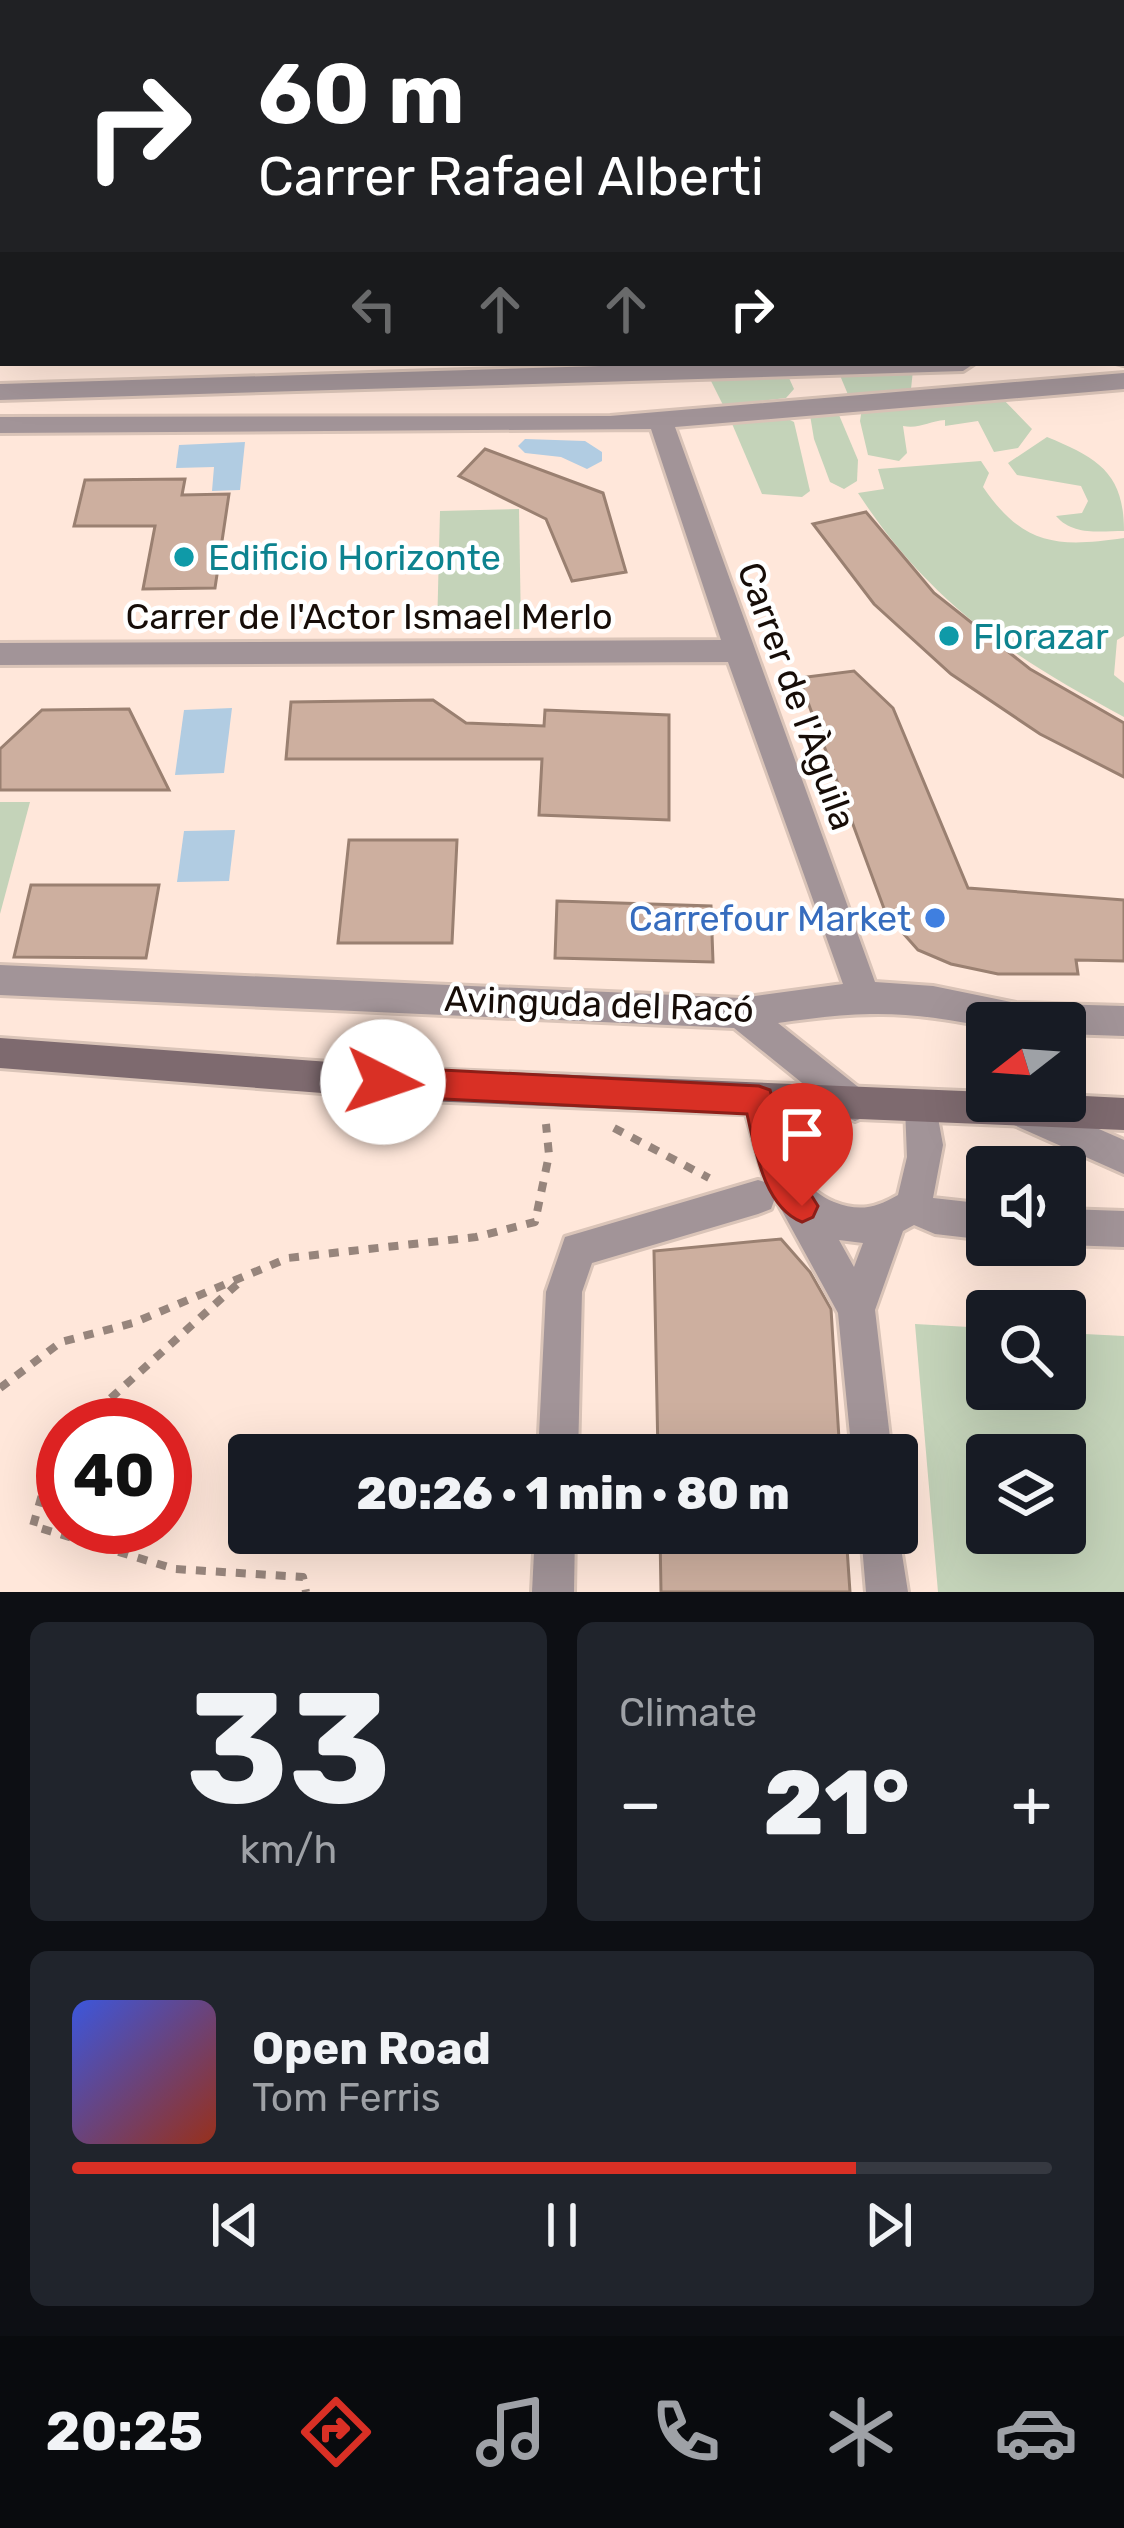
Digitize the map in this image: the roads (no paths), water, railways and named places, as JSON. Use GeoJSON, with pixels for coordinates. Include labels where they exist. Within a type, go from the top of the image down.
{"type":"FeatureCollection","features":[{"type":"Feature","properties":{"kind":"street"},"geometry":{"type":"LineString","coordinates":[[0,392],[863,366]]}},
{"type":"Feature","properties":{"kind":"street"},"geometry":{"type":"LineString","coordinates":[[0,425],[660,420],[1124,381]]}},
{"type":"Feature","properties":{"kind":"street","name":"Carrer de l'Àguila"},"geometry":{"type":"LineString","coordinates":[[660,420],[864,996]]}},
{"type":"Feature","properties":{"kind":"street","name":"Carrer de l'Actor Ismael Merlo"},"geometry":{"type":"LineString","coordinates":[[0,654],[738,651]]}},
{"type":"Feature","properties":{"kind":"street","name":"Avinguda del Racó"},"geometry":{"type":"LineString","coordinates":[[0,980],[741,1013],[864,996],[933,1001],[1016,1018],[1124,1022]]}},
{"type":"Feature","properties":{"kind":"street"},"geometry":{"type":"LineString","coordinates":[[741,1013],[855,1105]]}},
{"type":"Feature","properties":{"kind":"street"},"geometry":{"type":"LineString","coordinates":[[0,1052],[542,1090],[966,1108]]}},
{"type":"Feature","properties":{"kind":"street"},"geometry":{"type":"LineString","coordinates":[[759,1100],[776,1168],[802,1206],[856,1310],[870,1434]]}},
{"type":"Feature","properties":{"kind":"street"},"geometry":{"type":"LineString","coordinates":[[856,1310],[923,1177],[928,1141],[922,1107]]}},
{"type":"Feature","properties":{"kind":"street"},"geometry":{"type":"LineString","coordinates":[[1086,1113],[1124,1114]]}},
{"type":"Feature","properties":{"kind":"street"},"geometry":{"type":"LineString","coordinates":[[1045,1122],[1124,1156]]}},
{"type":"Feature","properties":{"kind":"street"},"geometry":{"type":"LineString","coordinates":[[559,1434],[564,1292],[578,1250],[618,1234],[758,1197]]}},
{"type":"Feature","properties":{"kind":"street"},"geometry":{"type":"LineString","coordinates":[[802,1206],[850,1226],[880,1226],[901,1213],[966,1220]]}},
{"type":"Feature","properties":{"kind":"street"},"geometry":{"type":"LineString","coordinates":[[1086,1228],[1124,1229]]}},
{"type":"Feature","properties":{"kind":"street"},"geometry":{"type":"LineString","coordinates":[[553,1592],[554,1554]]}},
{"type":"Feature","properties":{"kind":"street"},"geometry":{"type":"LineString","coordinates":[[883,1554],[886,1592]]}},
{"type":"Feature","properties":{"kind":"water"},"geometry":{"type":"Polygon","coordinates":[[[525,439],[585,441],[602,452],[602,461],[587,469],[561,457],[525,453],[518,446],[525,439]]]}},
{"type":"Feature","properties":{"kind":"water"},"geometry":{"type":"Polygon","coordinates":[[[245,442],[240,490],[212,491],[214,467],[176,468],[179,445],[245,442]]]}},
{"type":"Feature","properties":{"kind":"water"},"geometry":{"type":"Polygon","coordinates":[[[232,708],[224,773],[175,775],[184,710],[232,708]]]}},
{"type":"Feature","properties":{"kind":"water"},"geometry":{"type":"Polygon","coordinates":[[[235,830],[229,881],[177,882],[184,831],[235,830]]]}},
{"type":"Feature","properties":{"kind":"place","name":"Edificio Horizonte"},"geometry":{"type":"Point","coordinates":[184,557]}},
{"type":"Feature","properties":{"kind":"place","name":"Florazar"},"geometry":{"type":"Point","coordinates":[949,636]}},
{"type":"Feature","properties":{"kind":"place","name":"Carrefour Market"},"geometry":{"type":"Point","coordinates":[935,918]}}]}
